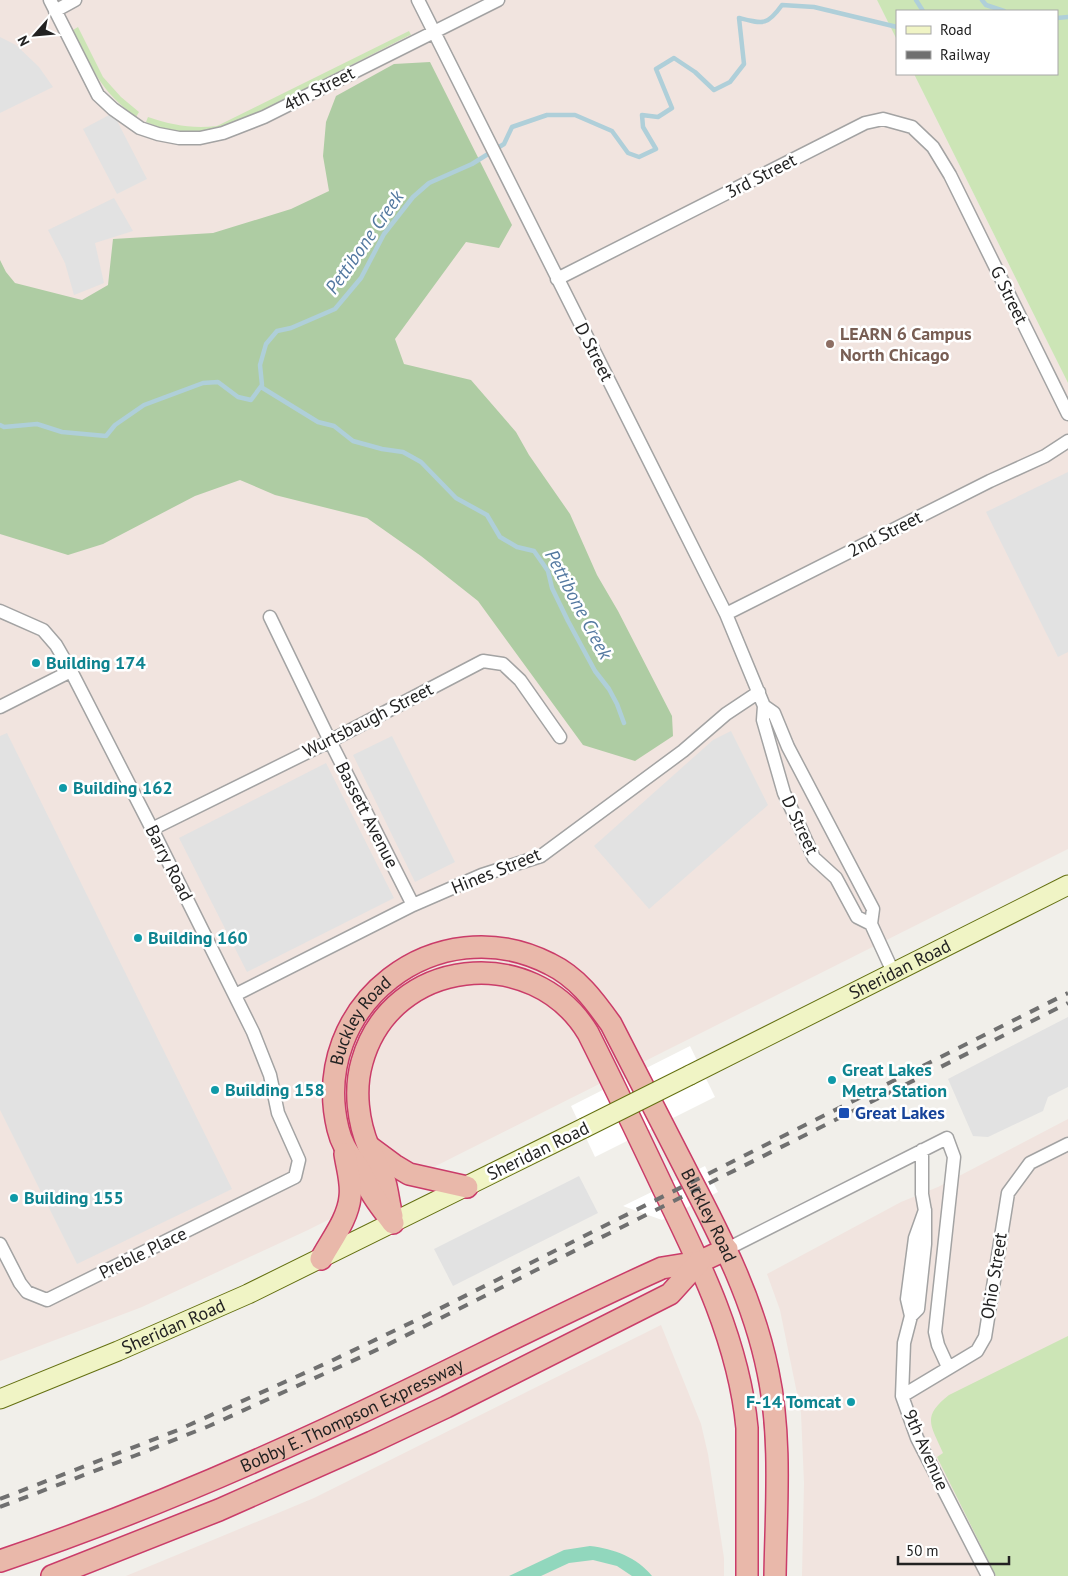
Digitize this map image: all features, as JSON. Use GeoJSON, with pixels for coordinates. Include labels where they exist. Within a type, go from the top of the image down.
{"type":"FeatureCollection","features":[{"type":"Feature","properties":{"kind":"highway","name":"Buckley Road"},"geometry":{"type":"LineString","coordinates":[[393,1223],[372,1194],[360,1170],[343,1147],[334,1104],[337,1063],[352,1022],[378,988],[411,964],[454,950],[481,947],[506,949],[550,964],[579,984],[594,1000],[615,1031],[726,1249],[750,1304],[769,1373],[774,1413],[776,1454],[775,1576]]}},
{"type":"Feature","properties":{"kind":"highway","name":"Buckley Road"},"geometry":{"type":"LineString","coordinates":[[393,1223],[385,1181],[369,1147],[362,1128],[359,1111],[359,1080],[366,1052],[382,1022],[406,998],[422,988],[439,980],[460,974],[476,972],[494,973],[538,986],[567,1007],[581,1022],[699,1262],[728,1338],[738,1371],[745,1407],[748,1496],[746,1576]]}},
{"type":"Feature","properties":{"kind":"highway"},"geometry":{"type":"LineString","coordinates":[[321,1259],[349,1206],[349,1178],[343,1147]]}},
{"type":"Feature","properties":{"kind":"highway"},"geometry":{"type":"LineString","coordinates":[[369,1147],[409,1174],[467,1187]]}},
{"type":"Feature","properties":{"kind":"highway","name":"Bobby E. Thompson Expressway"},"geometry":{"type":"LineString","coordinates":[[0,1561],[139,1509],[263,1457],[401,1394],[662,1268],[699,1262],[726,1249]]}},
{"type":"Feature","properties":{"kind":"highway","name":"Bobby E. Thompson Expressway"},"geometry":{"type":"LineString","coordinates":[[52,1576],[219,1510],[446,1407],[670,1294],[699,1262]]}},
{"type":"Feature","properties":{"kind":"main road","name":"Sheridan Road"},"geometry":{"type":"LineString","coordinates":[[0,1399],[38,1385],[182,1324],[321,1259],[1068,886]]}},
{"type":"Feature","properties":{"kind":"street"},"geometry":{"type":"LineString","coordinates":[[52,5],[76,0]]}},
{"type":"Feature","properties":{"kind":"street","name":"D Street"},"geometry":{"type":"LineString","coordinates":[[418,0],[726,614],[764,706],[762,720],[784,793],[814,858],[832,874],[841,886],[857,917],[871,924]]}},
{"type":"Feature","properties":{"kind":"street","name":"4th Street"},"geometry":{"type":"LineString","coordinates":[[52,5],[98,94],[113,109],[140,128],[179,138],[200,138],[223,133],[264,117],[498,0]]}},
{"type":"Feature","properties":{"kind":"street","name":"3rd Street"},"geometry":{"type":"LineString","coordinates":[[557,279],[865,123],[883,119],[912,127],[933,147],[950,175]]}},
{"type":"Feature","properties":{"kind":"street","name":"G Street"},"geometry":{"type":"LineString","coordinates":[[950,175],[1068,414]]}},
{"type":"Feature","properties":{"kind":"street","name":"2nd Street"},"geometry":{"type":"LineString","coordinates":[[726,614],[990,481],[1045,456],[1068,441]]}},
{"type":"Feature","properties":{"kind":"street","name":"Barry Road"},"geometry":{"type":"LineString","coordinates":[[0,611],[43,630],[56,646],[71,671],[253,1032],[270,1075],[278,1113],[300,1160],[296,1177]]}},
{"type":"Feature","properties":{"kind":"street","name":"Bassett Avenue"},"geometry":{"type":"LineString","coordinates":[[270,617],[412,905]]}},
{"type":"Feature","properties":{"kind":"street","name":"Wurtsbaugh Street"},"geometry":{"type":"LineString","coordinates":[[152,829],[330,741],[483,661],[503,664],[509,669],[520,680],[560,737]]}},
{"type":"Feature","properties":{"kind":"street"},"geometry":{"type":"LineString","coordinates":[[0,708],[71,671]]}},
{"type":"Feature","properties":{"kind":"street","name":"Hines Street"},"geometry":{"type":"LineString","coordinates":[[235,995],[412,905],[482,875],[540,856],[684,751],[739,704],[759,692]]}},
{"type":"Feature","properties":{"kind":"street","name":"D Street"},"geometry":{"type":"LineString","coordinates":[[764,706],[774,713],[788,747],[873,909],[871,924],[893,972]]}},
{"type":"Feature","properties":{"kind":"street"},"geometry":{"type":"LineString","coordinates":[[726,1249],[947,1138],[954,1157],[936,1332],[938,1345],[948,1367]]}},
{"type":"Feature","properties":{"kind":"street","name":"Ohio Street"},"geometry":{"type":"LineString","coordinates":[[902,1396],[977,1351],[985,1337],[1008,1193],[1030,1163],[1068,1144]]}},
{"type":"Feature","properties":{"kind":"street","name":"9th Avenue"},"geometry":{"type":"LineString","coordinates":[[922,1150],[922,1194],[925,1210],[915,1238],[907,1299],[911,1316],[904,1343],[902,1396],[917,1438],[988,1576]]}},
{"type":"Feature","properties":{"kind":"street","name":"Preble Place"},"geometry":{"type":"LineString","coordinates":[[3,1250],[20,1283],[28,1292],[47,1300],[296,1177]]}},
{"type":"Feature","properties":{"kind":"shaded area"},"geometry":{"type":"Polygon","coordinates":[[[0,0],[877,0],[896,38],[896,75],[914,75],[1068,383],[1068,849],[308,1230],[142,1307],[0,1361],[0,0]]]}},
{"type":"Feature","properties":{"kind":"shaded area"},"geometry":{"type":"Polygon","coordinates":[[[0,37],[16,45],[39,67],[53,87],[0,113],[0,37]]]}},
{"type":"Feature","properties":{"kind":"shaded area"},"geometry":{"type":"Polygon","coordinates":[[[113,113],[147,179],[117,194],[83,129],[113,113]]]}},
{"type":"Feature","properties":{"kind":"shaded area"},"geometry":{"type":"Polygon","coordinates":[[[114,198],[133,231],[95,243],[104,283],[74,295],[65,263],[48,230],[114,198]]]}},
{"type":"Feature","properties":{"kind":"shaded area"},"geometry":{"type":"Polygon","coordinates":[[[1068,472],[1068,652],[1058,657],[986,512],[1068,472]]]}},
{"type":"Feature","properties":{"kind":"shaded area"},"geometry":{"type":"Polygon","coordinates":[[[731,731],[768,805],[649,909],[594,846],[713,740],[731,731]]]}},
{"type":"Feature","properties":{"kind":"shaded area"},"geometry":{"type":"Polygon","coordinates":[[[7,733],[232,1189],[77,1264],[0,1110],[0,736],[7,733]]]}},
{"type":"Feature","properties":{"kind":"shaded area"},"geometry":{"type":"Polygon","coordinates":[[[392,736],[455,862],[415,882],[353,755],[392,736]]]}},
{"type":"Feature","properties":{"kind":"shaded area"},"geometry":{"type":"Polygon","coordinates":[[[326,763],[394,898],[247,972],[179,838],[326,763]]]}},
{"type":"Feature","properties":{"kind":"shaded area"},"geometry":{"type":"Polygon","coordinates":[[[1068,1017],[1068,1087],[1048,1097],[1043,1111],[988,1137],[973,1136],[948,1079],[1068,1017]]]}},
{"type":"Feature","properties":{"kind":"shaded area"},"geometry":{"type":"Polygon","coordinates":[[[1068,1119],[1068,1576],[802,1576],[804,1483],[801,1413],[780,1310],[767,1274],[901,1202],[938,1187],[1068,1119]]]}},
{"type":"Feature","properties":{"kind":"shaded area"},"geometry":{"type":"Polygon","coordinates":[[[579,1176],[598,1213],[453,1286],[434,1249],[579,1176]]]}},
{"type":"Feature","properties":{"kind":"shaded area"},"geometry":{"type":"Polygon","coordinates":[[[661,1325],[701,1424],[708,1454],[724,1558],[724,1576],[126,1576],[314,1498],[661,1325]]]}},
{"type":"Feature","properties":{"kind":"green space"},"geometry":{"type":"Polygon","coordinates":[[[877,0],[1068,0],[1068,383],[914,75],[1058,75],[1058,10],[896,10],[896,38],[877,0]]]}},
{"type":"Feature","properties":{"kind":"green space"},"geometry":{"type":"Polygon","coordinates":[[[78,27],[103,77],[121,97],[139,112],[136,117],[114,98],[98,78],[73,30],[78,27]]]}},
{"type":"Feature","properties":{"kind":"green space"},"geometry":{"type":"Polygon","coordinates":[[[409,31],[411,35],[240,122],[206,132],[179,132],[146,122],[148,117],[182,126],[217,126],[409,31]]]}},
{"type":"Feature","properties":{"kind":"green space"},"geometry":{"type":"Polygon","coordinates":[[[430,62],[512,225],[499,248],[466,242],[395,339],[404,364],[471,380],[516,432],[529,455],[570,514],[597,575],[618,611],[672,716],[673,736],[635,761],[583,745],[478,601],[421,556],[367,518],[275,495],[240,480],[195,496],[103,544],[68,555],[0,534],[0,260],[6,272],[15,283],[82,300],[108,285],[113,239],[213,233],[291,209],[329,191],[323,156],[326,122],[336,96],[394,64],[430,62]]]}},
{"type":"Feature","properties":{"kind":"green space"},"geometry":{"type":"Polygon","coordinates":[[[1068,1336],[1068,1576],[996,1576],[937,1457],[943,1453],[932,1428],[932,1416],[935,1409],[949,1395],[1068,1336]]]}},
{"type":"Feature","properties":{"kind":"green space"},"geometry":{"type":"Polygon","coordinates":[[[590,1546],[608,1549],[624,1555],[646,1569],[652,1576],[632,1576],[617,1566],[593,1560],[569,1563],[541,1576],[509,1576],[564,1550],[590,1546]]]}},
{"type":"Feature","properties":{"kind":"pier"},"geometry":{"type":"Polygon","coordinates":[[[690,1046],[715,1097],[595,1157],[571,1106],[690,1046]]]}},
{"type":"Feature","properties":{"kind":"pier"},"geometry":{"type":"Polygon","coordinates":[[[705,1166],[718,1192],[662,1220],[623,1206],[705,1166]]]}},
{"type":"Feature","properties":{"kind":"waterway","name":"Pettibone Creek"},"geometry":{"type":"LineString","coordinates":[[916,0],[922,10]]}},
{"type":"Feature","properties":{"kind":"waterway","name":"Pettibone Creek"},"geometry":{"type":"LineString","coordinates":[[982,0],[986,5],[1001,10]]}},
{"type":"Feature","properties":{"kind":"waterway","name":"Pettibone Creek"},"geometry":{"type":"LineString","coordinates":[[0,425],[4,427],[37,424],[62,432],[106,436],[115,425],[144,405],[203,383],[218,382],[238,397],[251,400],[262,385],[260,365],[266,344],[277,331],[291,328],[335,309],[361,278],[384,234],[413,197],[429,183],[472,164],[504,144],[512,127],[547,115],[575,115],[612,131],[628,153],[639,157],[656,149],[643,127],[642,115],[658,117],[672,108],[656,69],[674,58],[695,72],[714,90],[730,82],[744,64],[739,18],[764,22],[772,17],[782,5],[814,7],[896,27]]}},
{"type":"Feature","properties":{"kind":"waterway","name":"Pettibone Creek"},"geometry":{"type":"LineString","coordinates":[[1058,18],[1068,17]]}},
{"type":"Feature","properties":{"kind":"waterway","name":"Pettibone Creek"},"geometry":{"type":"LineString","coordinates":[[261,387],[318,422],[334,426],[353,441],[382,449],[403,452],[421,462],[456,498],[487,515],[500,537],[517,547],[534,551],[548,571],[552,588],[568,621],[595,671],[609,689],[624,723]]}},
{"type":"Feature","properties":{"kind":"railway"},"geometry":{"type":"LineString","coordinates":[[0,1499],[178,1430],[329,1362],[427,1315],[1068,993]]}},
{"type":"Feature","properties":{"kind":"railway"},"geometry":{"type":"LineString","coordinates":[[0,1507],[209,1426],[383,1347],[1068,1003]]}},
{"type":"Feature","properties":{"kind":"place","name":"LEARN 6 Campus North Chicago"},"geometry":{"type":"Point","coordinates":[830,344]}},
{"type":"Feature","properties":{"kind":"place","name":"Building 174"},"geometry":{"type":"Point","coordinates":[36,663]}},
{"type":"Feature","properties":{"kind":"place","name":"Building 162"},"geometry":{"type":"Point","coordinates":[63,788]}},
{"type":"Feature","properties":{"kind":"place","name":"Building 160"},"geometry":{"type":"Point","coordinates":[138,938]}},
{"type":"Feature","properties":{"kind":"place","name":"Great Lakes Metra Station"},"geometry":{"type":"Point","coordinates":[832,1080]}},
{"type":"Feature","properties":{"kind":"place","name":"Building 158"},"geometry":{"type":"Point","coordinates":[215,1090]}},
{"type":"Feature","properties":{"kind":"place","name":"Great Lakes"},"geometry":{"type":"Point","coordinates":[844,1113]}},
{"type":"Feature","properties":{"kind":"place","name":"Building 155"},"geometry":{"type":"Point","coordinates":[14,1198]}},
{"type":"Feature","properties":{"kind":"place","name":"F-14 Tomcat"},"geometry":{"type":"Point","coordinates":[851,1402]}}]}
